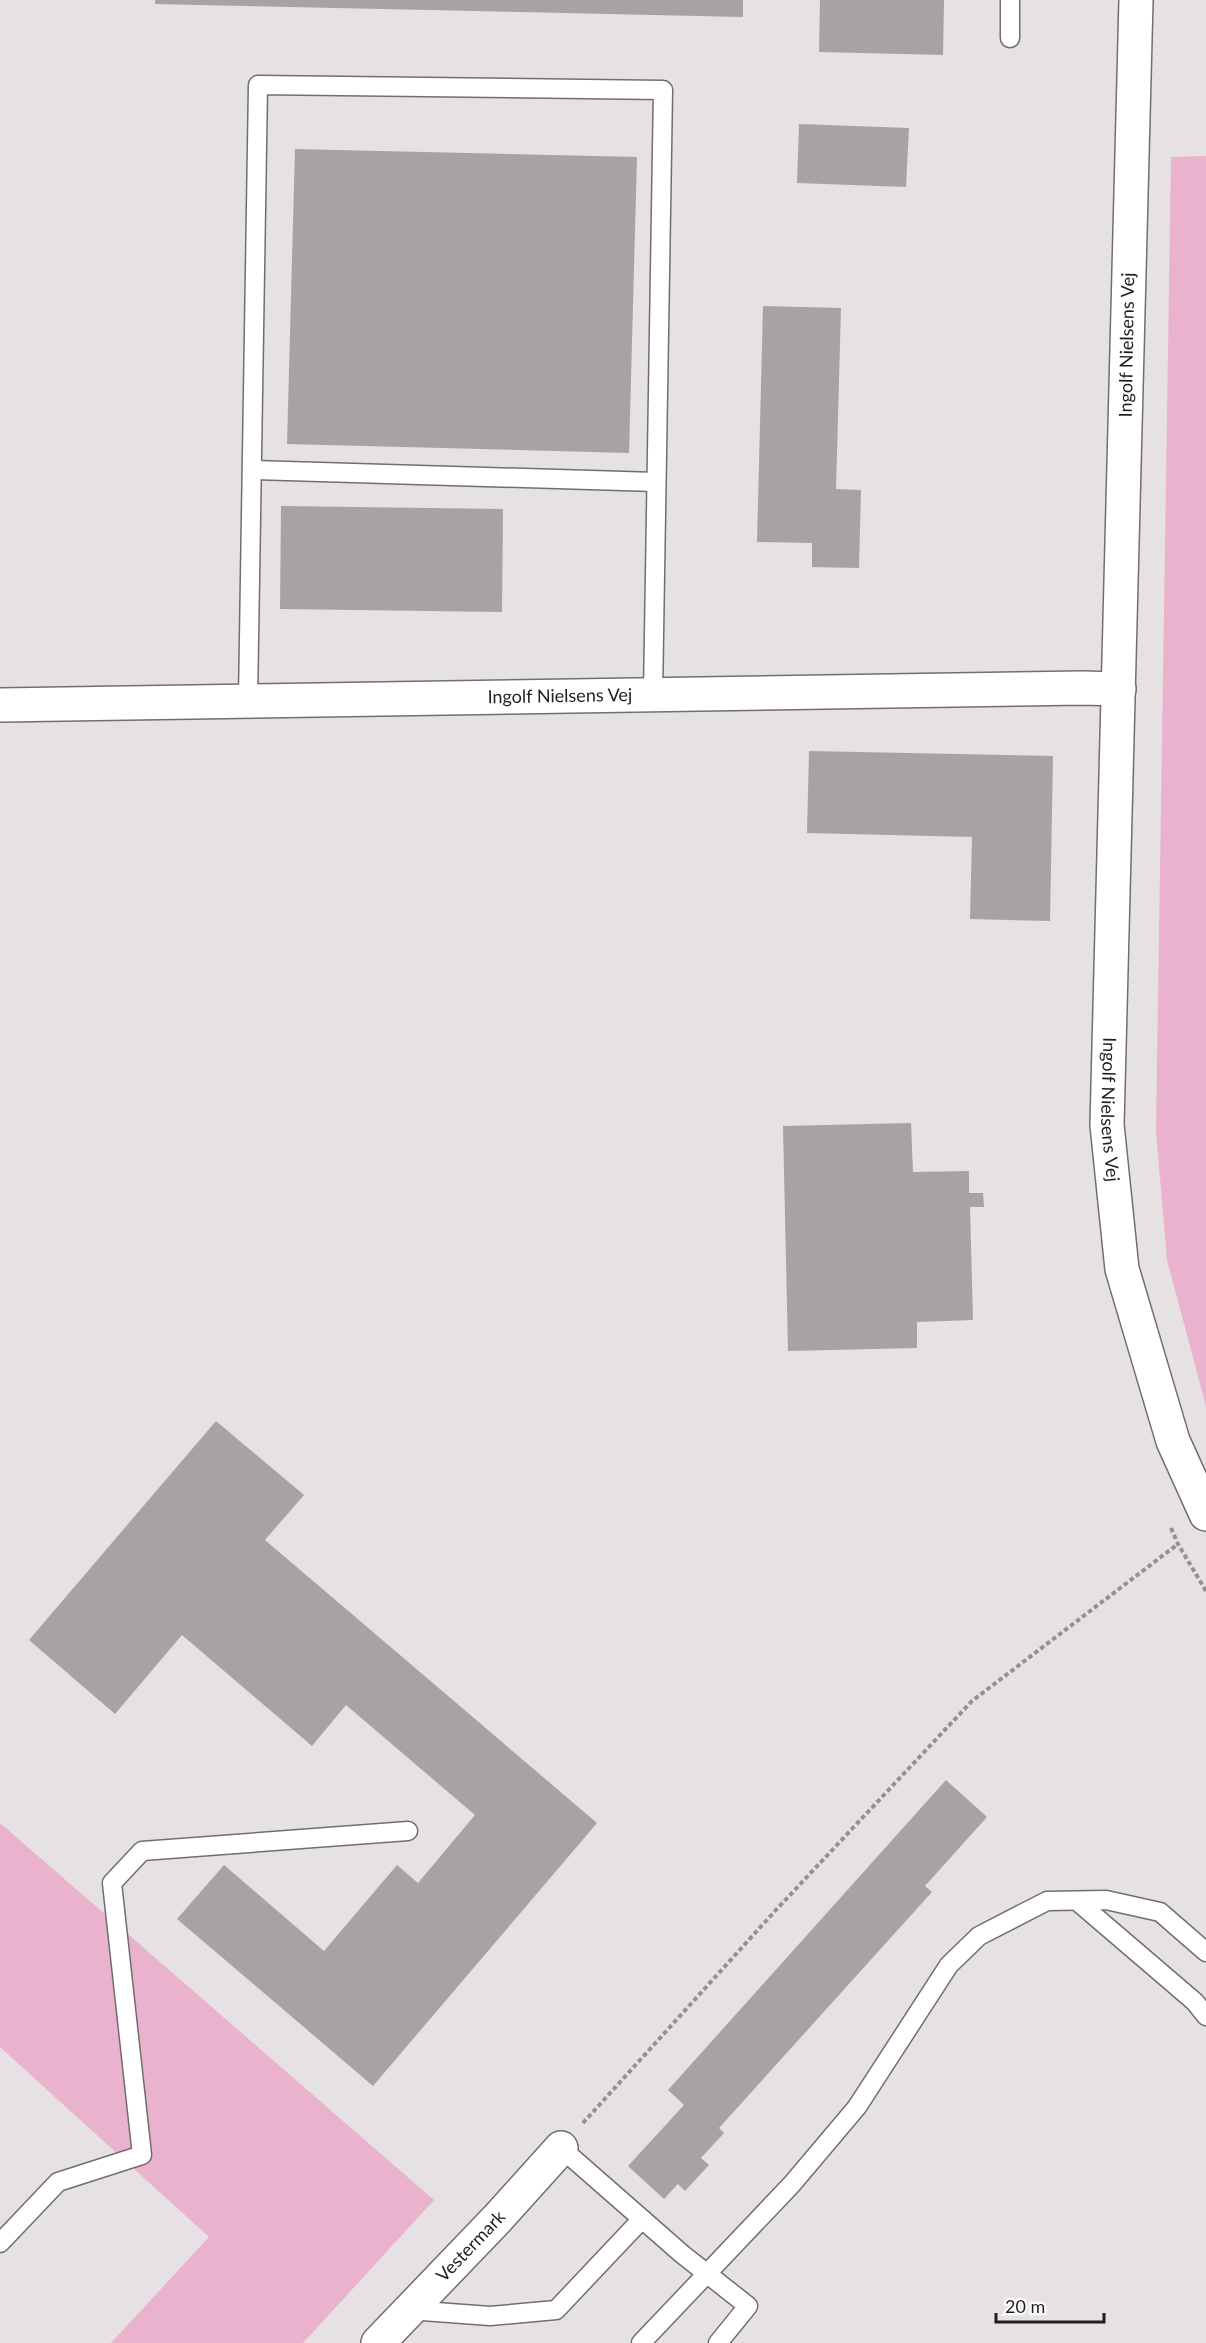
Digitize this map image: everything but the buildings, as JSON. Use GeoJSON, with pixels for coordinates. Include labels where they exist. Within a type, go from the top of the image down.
{"type":"FeatureCollection","features":[{"type":"Feature","properties":{"kind":"street","name":"Ingolf Nielsens Vej"},"geometry":{"type":"LineString","coordinates":[[1136,0],[1107,1125],[1122,1269],[1173,1441],[1206,1514]]}},
{"type":"Feature","properties":{"kind":"street","name":"Ingolf Nielsens Vej"},"geometry":{"type":"LineString","coordinates":[[0,705],[1119,689]]}},
{"type":"Feature","properties":{"kind":"street","name":"Vestermark"},"geometry":{"type":"LineString","coordinates":[[378,2343],[497,2219],[561,2148]]}},
{"type":"Feature","properties":{"kind":"lane"},"geometry":{"type":"LineString","coordinates":[[1010,0],[1010,38]]}},
{"type":"Feature","properties":{"kind":"lane"},"geometry":{"type":"LineString","coordinates":[[248,701],[258,85],[663,90],[653,695]]}},
{"type":"Feature","properties":{"kind":"lane"},"geometry":{"type":"LineString","coordinates":[[252,470],[656,482]]}},
{"type":"Feature","properties":{"kind":"lane"},"geometry":{"type":"LineString","coordinates":[[0,2243],[58,2182],[142,2155],[112,1883],[142,1851],[408,1831]]}},
{"type":"Feature","properties":{"kind":"lane"},"geometry":{"type":"LineString","coordinates":[[641,2343],[792,2184],[857,2108],[949,1965],[979,1936],[1047,1901],[1106,1900],[1160,1912],[1206,1952]]}},
{"type":"Feature","properties":{"kind":"lane"},"geometry":{"type":"LineString","coordinates":[[1077,1901],[1195,2002],[1206,2016]]}},
{"type":"Feature","properties":{"kind":"lane"},"geometry":{"type":"LineString","coordinates":[[561,2148],[706,2274],[748,2306],[718,2343]]}},
{"type":"Feature","properties":{"kind":"lane"},"geometry":{"type":"LineString","coordinates":[[409,2310],[490,2316],[556,2310],[642,2218]]}},
{"type":"Feature","properties":{"kind":"path"},"geometry":{"type":"LineString","coordinates":[[561,2148],[775,1911],[972,1701],[1178,1544]]}},
{"type":"Feature","properties":{"kind":"shaded area"},"geometry":{"type":"Polygon","coordinates":[[[1206,156],[1206,1406],[1167,1260],[1156,1131],[1171,157],[1206,156]]]}},
{"type":"Feature","properties":{"kind":"shaded area"},"geometry":{"type":"Polygon","coordinates":[[[0,1823],[434,2200],[303,2343],[111,2343],[209,2237],[0,2047],[0,1823]]]}}]}
